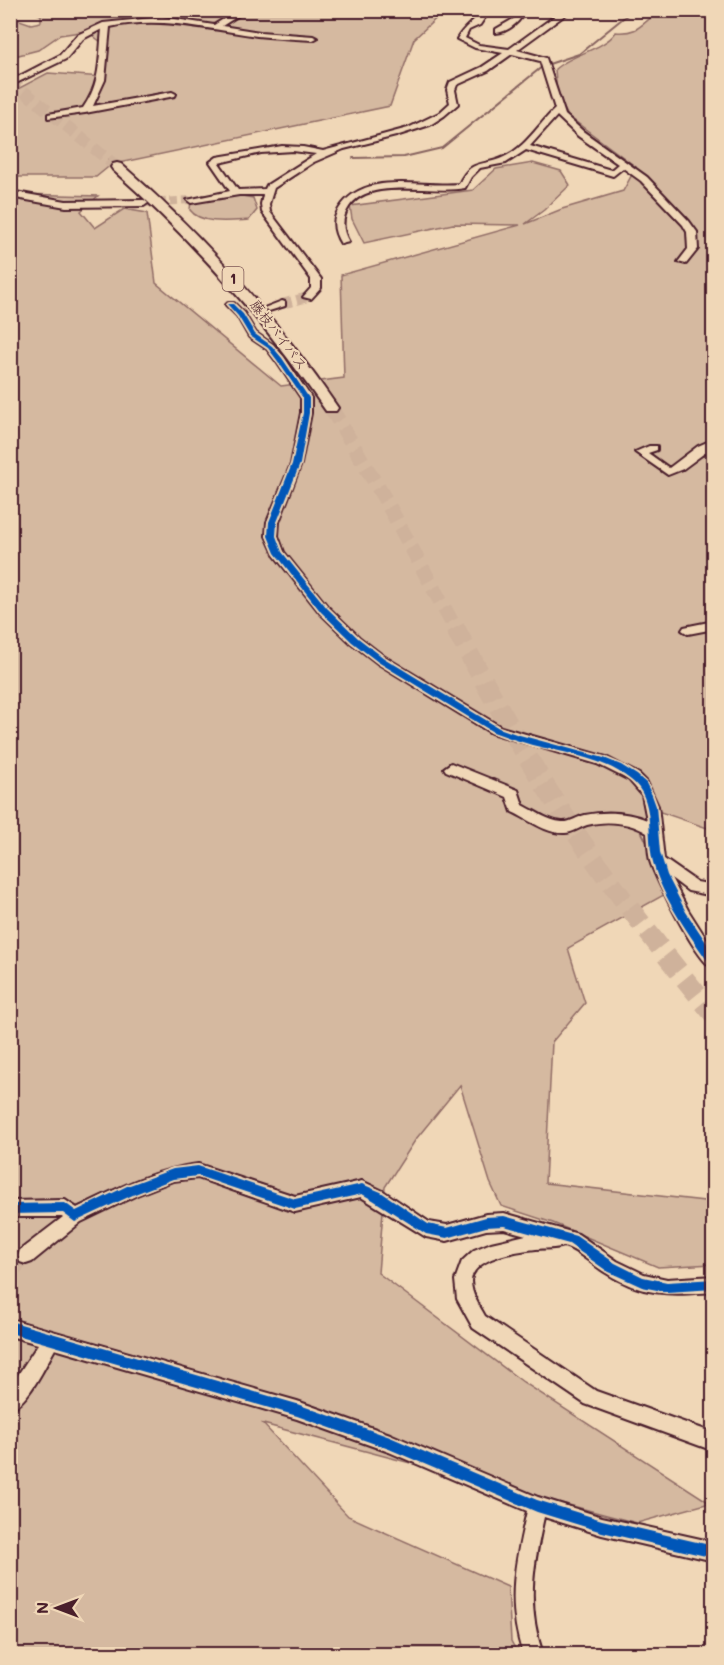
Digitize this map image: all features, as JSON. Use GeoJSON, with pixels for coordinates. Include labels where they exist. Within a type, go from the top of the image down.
{"type":"FeatureCollection","features":[{"type":"Feature","properties":{"kind":"highway","name":"藤枝バイパス"},"geometry":{"type":"LineString","coordinates":[[117,167],[186,230],[257,306],[299,360],[331,408]]}},
{"type":"Feature","properties":{"kind":"street"},"geometry":{"type":"LineString","coordinates":[[215,27],[244,10]]}},
{"type":"Feature","properties":{"kind":"street"},"geometry":{"type":"LineString","coordinates":[[487,10],[477,23],[466,29],[462,39],[473,45],[532,54],[544,64],[557,111],[581,134],[644,179],[692,232],[693,249],[683,261]]}},
{"type":"Feature","properties":{"kind":"street"},"geometry":{"type":"LineString","coordinates":[[500,31],[518,19],[522,10]]}},
{"type":"Feature","properties":{"kind":"street"},"geometry":{"type":"LineString","coordinates":[[308,297],[316,288],[316,279],[266,212],[265,204],[270,187],[324,154],[402,132],[442,117],[454,104],[451,90],[453,84],[484,69],[564,11]]}},
{"type":"Feature","properties":{"kind":"street"},"geometry":{"type":"LineString","coordinates":[[10,84],[63,57],[80,37],[106,26],[162,19],[260,34],[313,38]]}},
{"type":"Feature","properties":{"kind":"street"},"geometry":{"type":"LineString","coordinates":[[85,111],[96,97],[102,84],[106,26]]}},
{"type":"Feature","properties":{"kind":"street"},"geometry":{"type":"LineString","coordinates":[[51,116],[172,94]]}},
{"type":"Feature","properties":{"kind":"street"},"geometry":{"type":"LineString","coordinates":[[344,242],[338,230],[340,216],[346,202],[355,194],[376,187],[462,186],[466,176],[478,165],[509,158],[524,147],[557,111]]}},
{"type":"Feature","properties":{"kind":"street"},"geometry":{"type":"LineString","coordinates":[[524,147],[613,173],[624,163]]}},
{"type":"Feature","properties":{"kind":"street"},"geometry":{"type":"LineString","coordinates":[[236,193],[214,162],[220,158],[258,151],[290,149],[312,150],[324,154]]}},
{"type":"Feature","properties":{"kind":"street"},"geometry":{"type":"LineString","coordinates":[[191,200],[236,193],[268,192]]}},
{"type":"Feature","properties":{"kind":"street"},"geometry":{"type":"LineString","coordinates":[[10,194],[66,204],[144,203]]}},
{"type":"Feature","properties":{"kind":"street"},"geometry":{"type":"LineString","coordinates":[[268,308],[282,304]]}},
{"type":"Feature","properties":{"kind":"street"},"geometry":{"type":"LineString","coordinates":[[231,305],[245,314],[252,334],[270,347],[306,398],[306,413],[296,464],[290,485],[279,502],[273,522],[272,536],[279,553],[324,610],[355,640],[381,660],[496,730],[514,737],[591,755],[637,779],[651,799],[657,861],[664,879],[714,963]]}},
{"type":"Feature","properties":{"kind":"street"},"geometry":{"type":"LineString","coordinates":[[652,448],[640,453],[668,472],[714,442]]}},
{"type":"Feature","properties":{"kind":"street"},"geometry":{"type":"LineString","coordinates":[[688,630],[714,625]]}},
{"type":"Feature","properties":{"kind":"street"},"geometry":{"type":"LineString","coordinates":[[451,768],[513,794],[517,808],[557,827],[568,828],[584,820],[627,819],[644,822],[654,830]]}},
{"type":"Feature","properties":{"kind":"street"},"geometry":{"type":"LineString","coordinates":[[657,861],[693,886],[714,891]]}},
{"type":"Feature","properties":{"kind":"street"},"geometry":{"type":"LineString","coordinates":[[26,1256],[75,1217],[131,1190],[173,1174],[198,1171],[295,1204],[362,1189],[377,1196],[426,1229],[447,1233],[486,1222],[504,1221],[572,1240],[610,1267],[642,1282],[667,1287],[714,1284]]}},
{"type":"Feature","properties":{"kind":"street"},"geometry":{"type":"LineString","coordinates":[[10,1209],[66,1208],[75,1217]]}},
{"type":"Feature","properties":{"kind":"street"},"geometry":{"type":"LineString","coordinates":[[572,1240],[538,1241],[488,1250],[472,1261],[464,1275],[463,1289],[468,1307],[479,1323],[591,1398],[714,1442]]}},
{"type":"Feature","properties":{"kind":"street"},"geometry":{"type":"LineString","coordinates":[[10,1327],[297,1410],[390,1443],[537,1506],[602,1526],[714,1552]]}},
{"type":"Feature","properties":{"kind":"street"},"geometry":{"type":"LineString","coordinates":[[10,1401],[21,1389],[51,1339]]}},
{"type":"Feature","properties":{"kind":"street"},"geometry":{"type":"LineString","coordinates":[[533,1654],[526,1637],[520,1606],[522,1580],[537,1506]]}},
{"type":"Feature","properties":{"kind":"shaded area"},"geometry":{"type":"Polygon","coordinates":[[[31,11],[444,11],[414,39],[390,106],[114,164],[108,159],[112,164],[96,177],[11,177],[11,90],[14,91],[48,73],[103,77],[107,47],[87,31],[60,35],[38,50],[11,57],[11,17],[31,24],[41,22],[41,15],[31,11]]]}},
{"type":"Feature","properties":{"kind":"shaded area"},"geometry":{"type":"Polygon","coordinates":[[[660,11],[689,15],[713,11],[713,830],[652,809],[638,825],[671,891],[568,948],[585,1003],[552,1042],[545,1183],[713,1202],[713,1264],[658,1267],[553,1223],[501,1206],[490,1182],[460,1085],[416,1139],[385,1187],[378,1273],[523,1382],[710,1503],[637,1523],[263,1424],[348,1516],[508,1587],[511,1641],[518,1654],[11,1654],[10,191],[18,194],[98,196],[81,211],[95,228],[124,209],[147,213],[156,283],[281,386],[344,378],[341,275],[520,225],[453,224],[364,243],[352,219],[350,206],[473,190],[496,169],[533,163],[561,171],[570,185],[544,210],[525,224],[562,209],[623,191],[636,167],[568,116],[557,95],[555,69],[604,43],[616,32],[636,29],[660,11]]]}},
{"type":"Feature","properties":{"kind":"shaded area"},"geometry":{"type":"Polygon","coordinates":[[[231,194],[253,198],[257,210],[249,220],[209,220],[195,215],[190,210],[191,200],[203,195],[231,194]]]}},
{"type":"Feature","properties":{"kind":"waterway"},"geometry":{"type":"LineString","coordinates":[[353,158],[404,157],[442,148],[543,66],[579,54],[633,10]]}},
{"type":"Feature","properties":{"kind":"tunnel"},"geometry":{"type":"LineString","coordinates":[[10,80],[117,167]]}},
{"type":"Feature","properties":{"kind":"tunnel"},"geometry":{"type":"LineString","coordinates":[[146,203],[191,200]]}},
{"type":"Feature","properties":{"kind":"tunnel"},"geometry":{"type":"LineString","coordinates":[[282,304],[308,297]]}},
{"type":"Feature","properties":{"kind":"tunnel"},"geometry":{"type":"LineString","coordinates":[[331,408],[386,501],[456,630]]}},
{"type":"Feature","properties":{"kind":"tunnel"},"geometry":{"type":"LineString","coordinates":[[455,628],[507,722],[563,814],[636,916],[714,1015]]}},
{"type":"Feature","properties":{"kind":"tunnel"},"geometry":{"type":"LineString","coordinates":[[10,1271],[26,1256]]}},
{"type":"Feature","properties":{"kind":"cycle path"},"geometry":{"type":"LineString","coordinates":[[231,305],[241,315],[252,335],[270,347],[280,359],[306,398],[306,413],[296,464],[273,522],[272,536],[279,553],[324,610],[355,640],[381,660],[496,730],[584,754],[618,767],[634,777],[648,795],[653,817],[656,852],[662,875],[683,915],[714,963]]}},
{"type":"Feature","properties":{"kind":"cycle path"},"geometry":{"type":"LineString","coordinates":[[10,1209],[65,1208],[75,1217],[131,1190],[173,1174],[198,1171],[295,1204],[362,1189],[377,1196],[426,1229],[447,1233],[486,1222],[504,1221],[572,1240],[611,1267],[642,1282],[667,1287],[714,1284]]}},
{"type":"Feature","properties":{"kind":"cycle path"},"geometry":{"type":"LineString","coordinates":[[10,1327],[297,1410],[390,1443],[537,1506],[602,1526],[714,1552]]}}]}
